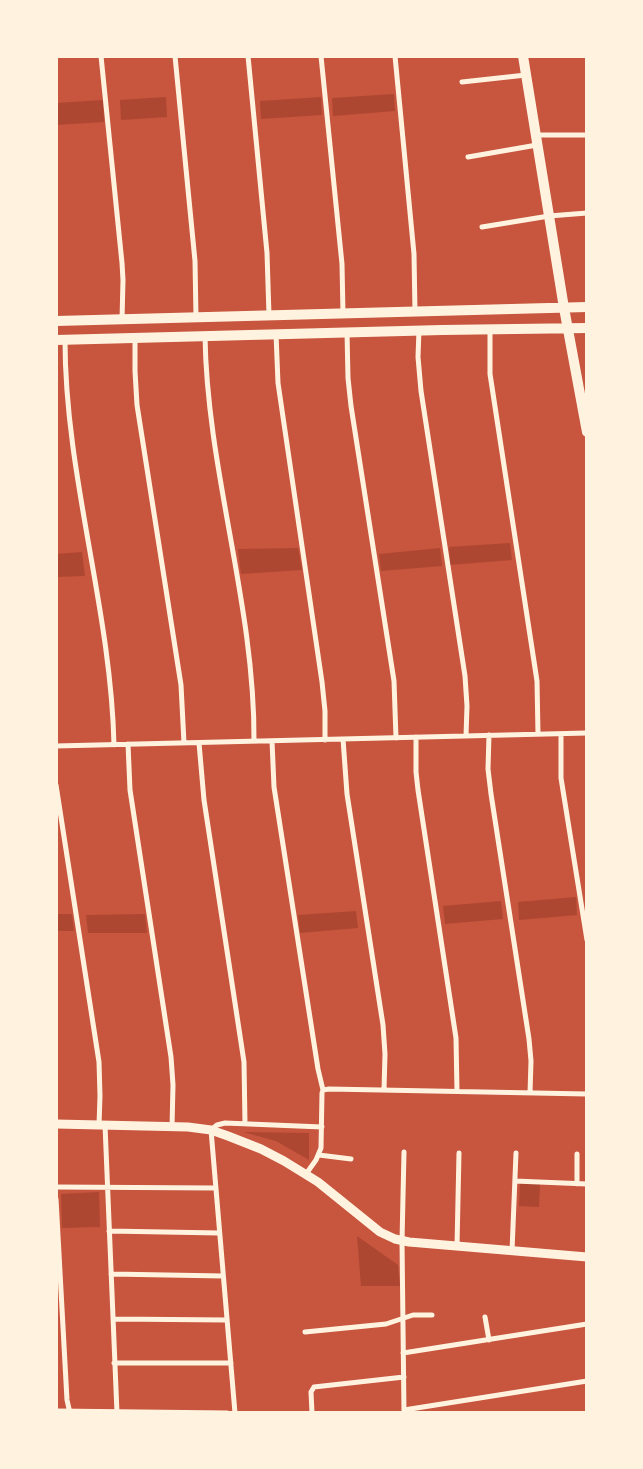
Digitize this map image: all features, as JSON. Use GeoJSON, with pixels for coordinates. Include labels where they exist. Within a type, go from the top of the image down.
{"type":"FeatureCollection","features":[{"type":"Feature","properties":{"kind":"main road"},"geometry":{"type":"LineString","coordinates":[[523,56],[564,308],[587,432]]}},
{"type":"Feature","properties":{"kind":"main road"},"geometry":{"type":"LineString","coordinates":[[56,321],[587,308]]}},
{"type":"Feature","properties":{"kind":"main road"},"geometry":{"type":"LineString","coordinates":[[60,340],[419,330],[587,328]]}},
{"type":"Feature","properties":{"kind":"street"},"geometry":{"type":"LineString","coordinates":[[101,56],[122,263],[122,320]]}},
{"type":"Feature","properties":{"kind":"street"},"geometry":{"type":"LineString","coordinates":[[175,56],[196,276],[196,318]]}},
{"type":"Feature","properties":{"kind":"street"},"geometry":{"type":"LineString","coordinates":[[248,56],[267,253],[269,316]]}},
{"type":"Feature","properties":{"kind":"street"},"geometry":{"type":"LineString","coordinates":[[321,56],[342,264],[343,314]]}},
{"type":"Feature","properties":{"kind":"street"},"geometry":{"type":"LineString","coordinates":[[395,56],[415,270],[415,312]]}},
{"type":"Feature","properties":{"kind":"street"},"geometry":{"type":"LineString","coordinates":[[462,82],[526,75]]}},
{"type":"Feature","properties":{"kind":"street"},"geometry":{"type":"LineString","coordinates":[[468,157],[537,140],[587,135]]}},
{"type":"Feature","properties":{"kind":"street"},"geometry":{"type":"LineString","coordinates":[[482,227],[549,216],[587,213]]}},
{"type":"Feature","properties":{"kind":"street"},"geometry":{"type":"LineString","coordinates":[[490,329],[490,374],[537,681],[538,734]]}},
{"type":"Feature","properties":{"kind":"street"},"geometry":{"type":"LineString","coordinates":[[419,330],[418,357],[421,391],[465,676],[466,736]]}},
{"type":"Feature","properties":{"kind":"street"},"geometry":{"type":"LineString","coordinates":[[347,332],[350,399],[394,681],[396,738]]}},
{"type":"Feature","properties":{"kind":"street"},"geometry":{"type":"LineString","coordinates":[[276,334],[278,383],[323,690],[325,740]]}},
{"type":"Feature","properties":{"kind":"street"},"geometry":{"type":"LineString","coordinates":[[205,336],[208,396],[253,688],[254,741]]}},
{"type":"Feature","properties":{"kind":"street"},"geometry":{"type":"LineString","coordinates":[[135,338],[137,405],[181,685],[184,743]]}},
{"type":"Feature","properties":{"kind":"street"},"geometry":{"type":"LineString","coordinates":[[60,340],[66,401],[112,693],[114,744]]}},
{"type":"Feature","properties":{"kind":"street"},"geometry":{"type":"LineString","coordinates":[[56,746],[587,733]]}},
{"type":"Feature","properties":{"kind":"street"},"geometry":{"type":"LineString","coordinates":[[561,734],[561,778],[587,940]]}},
{"type":"Feature","properties":{"kind":"street"},"geometry":{"type":"LineString","coordinates":[[490,735],[489,781],[529,1039],[531,1061],[530,1092]]}},
{"type":"Feature","properties":{"kind":"street"},"geometry":{"type":"LineString","coordinates":[[416,737],[418,790],[456,1038],[457,1091]]}},
{"type":"Feature","properties":{"kind":"street"},"geometry":{"type":"LineString","coordinates":[[343,739],[347,794],[382,1025],[385,1054],[384,1090]]}},
{"type":"Feature","properties":{"kind":"street"},"geometry":{"type":"LineString","coordinates":[[272,741],[274,787],[318,1069],[324,1090],[322,1093],[322,1142],[318,1154],[306,1174]]}},
{"type":"Feature","properties":{"kind":"street"},"geometry":{"type":"LineString","coordinates":[[199,742],[204,800],[244,1062],[245,1124]]}},
{"type":"Feature","properties":{"kind":"street"},"geometry":{"type":"LineString","coordinates":[[128,744],[130,790],[171,1058],[173,1085],[172,1127]]}},
{"type":"Feature","properties":{"kind":"street"},"geometry":{"type":"LineString","coordinates":[[56,785],[99,1062],[102,1125],[108,1187],[116,1412]]}},
{"type":"Feature","properties":{"kind":"street"},"geometry":{"type":"LineString","coordinates":[[324,1090],[587,1094]]}},
{"type":"Feature","properties":{"kind":"street"},"geometry":{"type":"LineString","coordinates":[[56,1124],[188,1127],[210,1130],[261,1149],[306,1174],[380,1232],[402,1241],[587,1257]]}},
{"type":"Feature","properties":{"kind":"street"},"geometry":{"type":"LineString","coordinates":[[235,1413],[210,1130],[213,1126],[220,1124],[322,1127]]}},
{"type":"Feature","properties":{"kind":"street"},"geometry":{"type":"LineString","coordinates":[[404,1152],[402,1241],[404,1412],[587,1382]]}},
{"type":"Feature","properties":{"kind":"street"},"geometry":{"type":"LineString","coordinates":[[456,1246],[459,1153]]}},
{"type":"Feature","properties":{"kind":"street"},"geometry":{"type":"LineString","coordinates":[[512,1251],[516,1153]]}},
{"type":"Feature","properties":{"kind":"street"},"geometry":{"type":"LineString","coordinates":[[318,1154],[351,1159]]}},
{"type":"Feature","properties":{"kind":"street"},"geometry":{"type":"LineString","coordinates":[[577,1154],[577,1184]]}},
{"type":"Feature","properties":{"kind":"street"},"geometry":{"type":"LineString","coordinates":[[515,1181],[587,1184]]}},
{"type":"Feature","properties":{"kind":"street"},"geometry":{"type":"LineString","coordinates":[[56,1187],[216,1188]]}},
{"type":"Feature","properties":{"kind":"street"},"geometry":{"type":"LineString","coordinates":[[56,1199],[69,1412]]}},
{"type":"Feature","properties":{"kind":"street"},"geometry":{"type":"LineString","coordinates":[[109,1231],[219,1233]]}},
{"type":"Feature","properties":{"kind":"street"},"geometry":{"type":"LineString","coordinates":[[111,1274],[223,1276]]}},
{"type":"Feature","properties":{"kind":"street"},"geometry":{"type":"LineString","coordinates":[[306,1332],[386,1324],[413,1315],[432,1315]]}},
{"type":"Feature","properties":{"kind":"street"},"geometry":{"type":"LineString","coordinates":[[485,1317],[489,1340]]}},
{"type":"Feature","properties":{"kind":"street"},"geometry":{"type":"LineString","coordinates":[[113,1319],[227,1320]]}},
{"type":"Feature","properties":{"kind":"street"},"geometry":{"type":"LineString","coordinates":[[403,1353],[587,1324]]}},
{"type":"Feature","properties":{"kind":"street"},"geometry":{"type":"LineString","coordinates":[[114,1363],[231,1363]]}},
{"type":"Feature","properties":{"kind":"street"},"geometry":{"type":"LineString","coordinates":[[312,1413],[310,1396],[312,1390],[318,1387],[404,1377]]}},
{"type":"Feature","properties":{"kind":"street"},"geometry":{"type":"LineString","coordinates":[[56,1410],[69,1412],[227,1413]]}},
{"type":"Feature","properties":{"kind":"shaded area"},"geometry":{"type":"Polygon","coordinates":[[[394,94],[395,111],[333,116],[332,98],[394,94]]]}},
{"type":"Feature","properties":{"kind":"shaded area"},"geometry":{"type":"Polygon","coordinates":[[[166,97],[167,117],[121,120],[120,100],[166,97]]]}},
{"type":"Feature","properties":{"kind":"shaded area"},"geometry":{"type":"Polygon","coordinates":[[[321,97],[322,115],[261,119],[260,101],[321,97]]]}},
{"type":"Feature","properties":{"kind":"shaded area"},"geometry":{"type":"Polygon","coordinates":[[[103,100],[104,122],[56,125],[56,103],[103,100]]]}},
{"type":"Feature","properties":{"kind":"shaded area"},"geometry":{"type":"Polygon","coordinates":[[[510,543],[512,560],[450,565],[449,547],[510,543]]]}},
{"type":"Feature","properties":{"kind":"shaded area"},"geometry":{"type":"Polygon","coordinates":[[[298,548],[302,570],[241,574],[238,549],[298,548]]]}},
{"type":"Feature","properties":{"kind":"shaded area"},"geometry":{"type":"Polygon","coordinates":[[[440,548],[442,566],[381,571],[379,554],[440,548]]]}},
{"type":"Feature","properties":{"kind":"shaded area"},"geometry":{"type":"Polygon","coordinates":[[[82,552],[85,576],[56,577],[56,554],[82,552]]]}},
{"type":"Feature","properties":{"kind":"shaded area"},"geometry":{"type":"Polygon","coordinates":[[[576,897],[577,915],[519,920],[518,902],[576,897]]]}},
{"type":"Feature","properties":{"kind":"shaded area"},"geometry":{"type":"Polygon","coordinates":[[[501,901],[503,919],[445,924],[443,906],[501,901]]]}},
{"type":"Feature","properties":{"kind":"shaded area"},"geometry":{"type":"Polygon","coordinates":[[[356,911],[358,928],[300,933],[298,915],[356,911]]]}},
{"type":"Feature","properties":{"kind":"shaded area"},"geometry":{"type":"Polygon","coordinates":[[[56,914],[72,914],[74,931],[56,931],[56,914]]]}},
{"type":"Feature","properties":{"kind":"shaded area"},"geometry":{"type":"Polygon","coordinates":[[[145,914],[147,933],[88,933],[86,915],[145,914]]]}},
{"type":"Feature","properties":{"kind":"shaded area"},"geometry":{"type":"Polygon","coordinates":[[[243,1132],[309,1133],[309,1160],[276,1141],[243,1132]]]}},
{"type":"Feature","properties":{"kind":"shaded area"},"geometry":{"type":"Polygon","coordinates":[[[520,1183],[540,1184],[539,1207],[519,1206],[520,1183]]]}},
{"type":"Feature","properties":{"kind":"shaded area"},"geometry":{"type":"Polygon","coordinates":[[[99,1192],[100,1227],[62,1228],[61,1194],[99,1192]]]}},
{"type":"Feature","properties":{"kind":"shaded area"},"geometry":{"type":"Polygon","coordinates":[[[357,1236],[398,1265],[400,1286],[361,1286],[357,1236]]]}}]}
